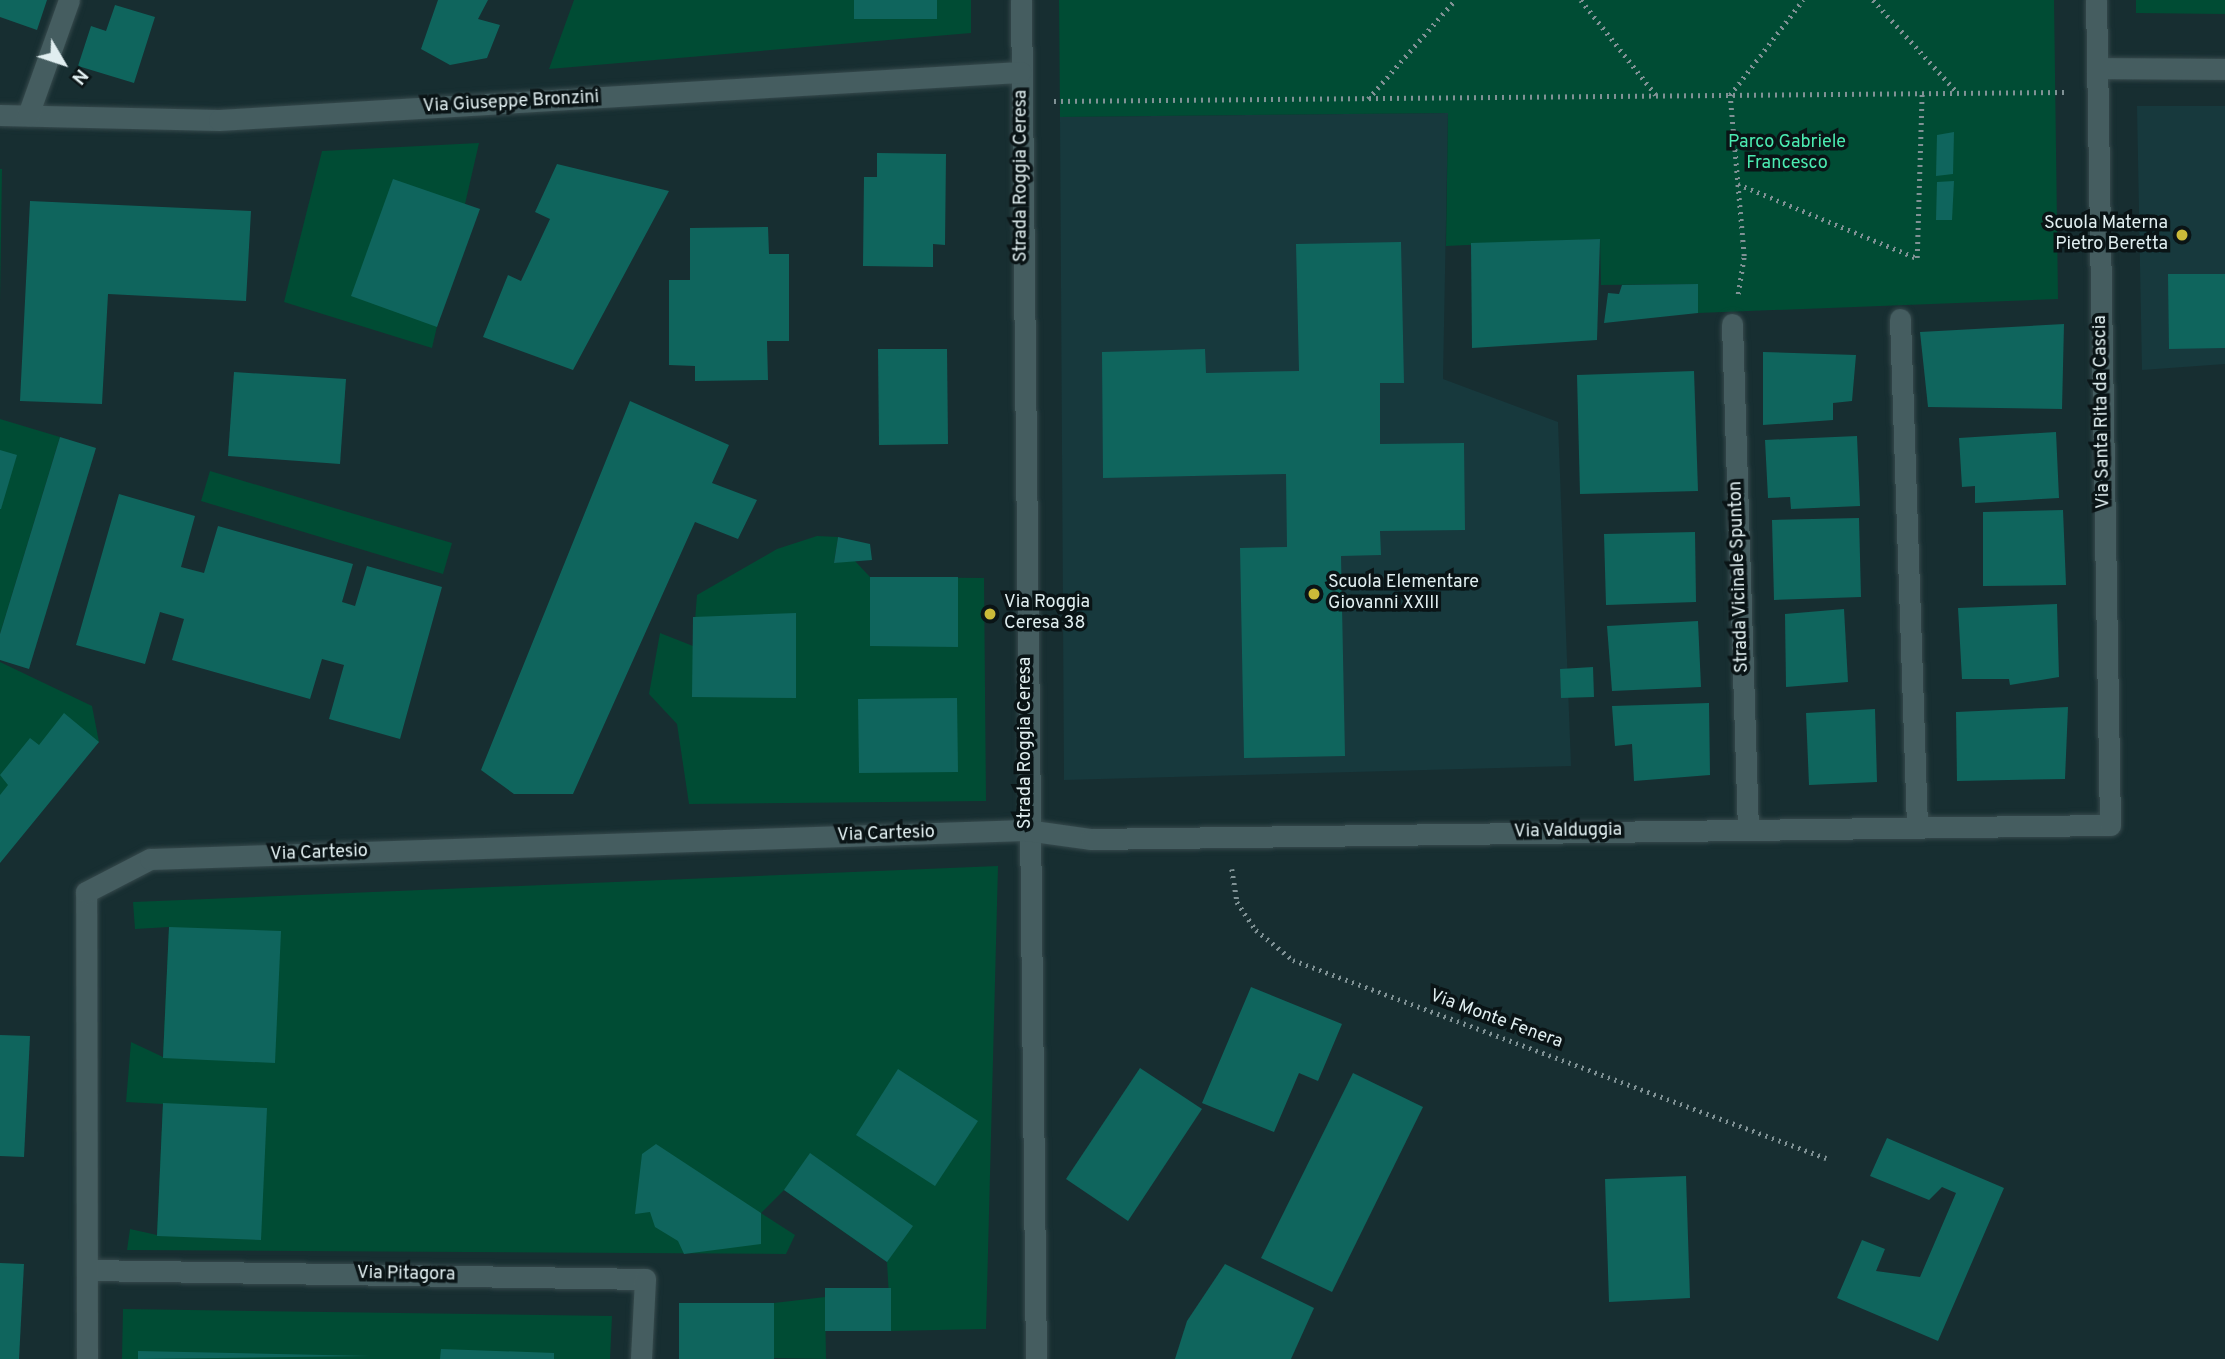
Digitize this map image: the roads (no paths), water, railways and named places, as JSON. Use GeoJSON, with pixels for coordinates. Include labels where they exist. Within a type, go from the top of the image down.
{"type":"FeatureCollection","features":[{"type":"Feature","properties":{"kind":"street"},"geometry":{"type":"LineString","coordinates":[[28,115],[69,0]]}},
{"type":"Feature","properties":{"kind":"street","name":"Strada Roggia Ceresa"},"geometry":{"type":"LineString","coordinates":[[1021,0],[1027,831],[1036,1359]]}},
{"type":"Feature","properties":{"kind":"street","name":"Via Santa Rita da Cascia"},"geometry":{"type":"LineString","coordinates":[[2096,0],[2110,825]]}},
{"type":"Feature","properties":{"kind":"street"},"geometry":{"type":"LineString","coordinates":[[2097,68],[2225,69]]}},
{"type":"Feature","properties":{"kind":"street","name":"Via Giuseppe Bronzini"},"geometry":{"type":"LineString","coordinates":[[0,115],[219,120],[1021,72]]}},
{"type":"Feature","properties":{"kind":"street"},"geometry":{"type":"LineString","coordinates":[[1900,318],[1917,827]]}},
{"type":"Feature","properties":{"kind":"street","name":"Strada Vicinale Spunton"},"geometry":{"type":"LineString","coordinates":[[1732,324],[1748,830]]}},
{"type":"Feature","properties":{"kind":"street","name":"Via Valduggia"},"geometry":{"type":"LineString","coordinates":[[1027,831],[1091,839],[2110,825]]}},
{"type":"Feature","properties":{"kind":"street","name":"Via Cartesio"},"geometry":{"type":"LineString","coordinates":[[87,1359],[86,892],[150,859],[1027,831]]}},
{"type":"Feature","properties":{"kind":"street","name":"Via Pitagora"},"geometry":{"type":"LineString","coordinates":[[87,1270],[645,1279],[641,1359]]}},
{"type":"Feature","properties":{"kind":"place","name":"Scuola Materna Pietro Beretta"},"geometry":{"type":"Point","coordinates":[2182,235]}},
{"type":"Feature","properties":{"kind":"place","name":"Scuola Elementare Giovanni XXIII"},"geometry":{"type":"Point","coordinates":[1314,594]}},
{"type":"Feature","properties":{"kind":"place","name":"Via Roggia Ceresa 38"},"geometry":{"type":"Point","coordinates":[990,614]}},
{"type":"Feature","properties":{"kind":"park label","name":"Parco Gabriele Francesco"},"geometry":{"type":"Point","coordinates":[1787,154]}}]}
